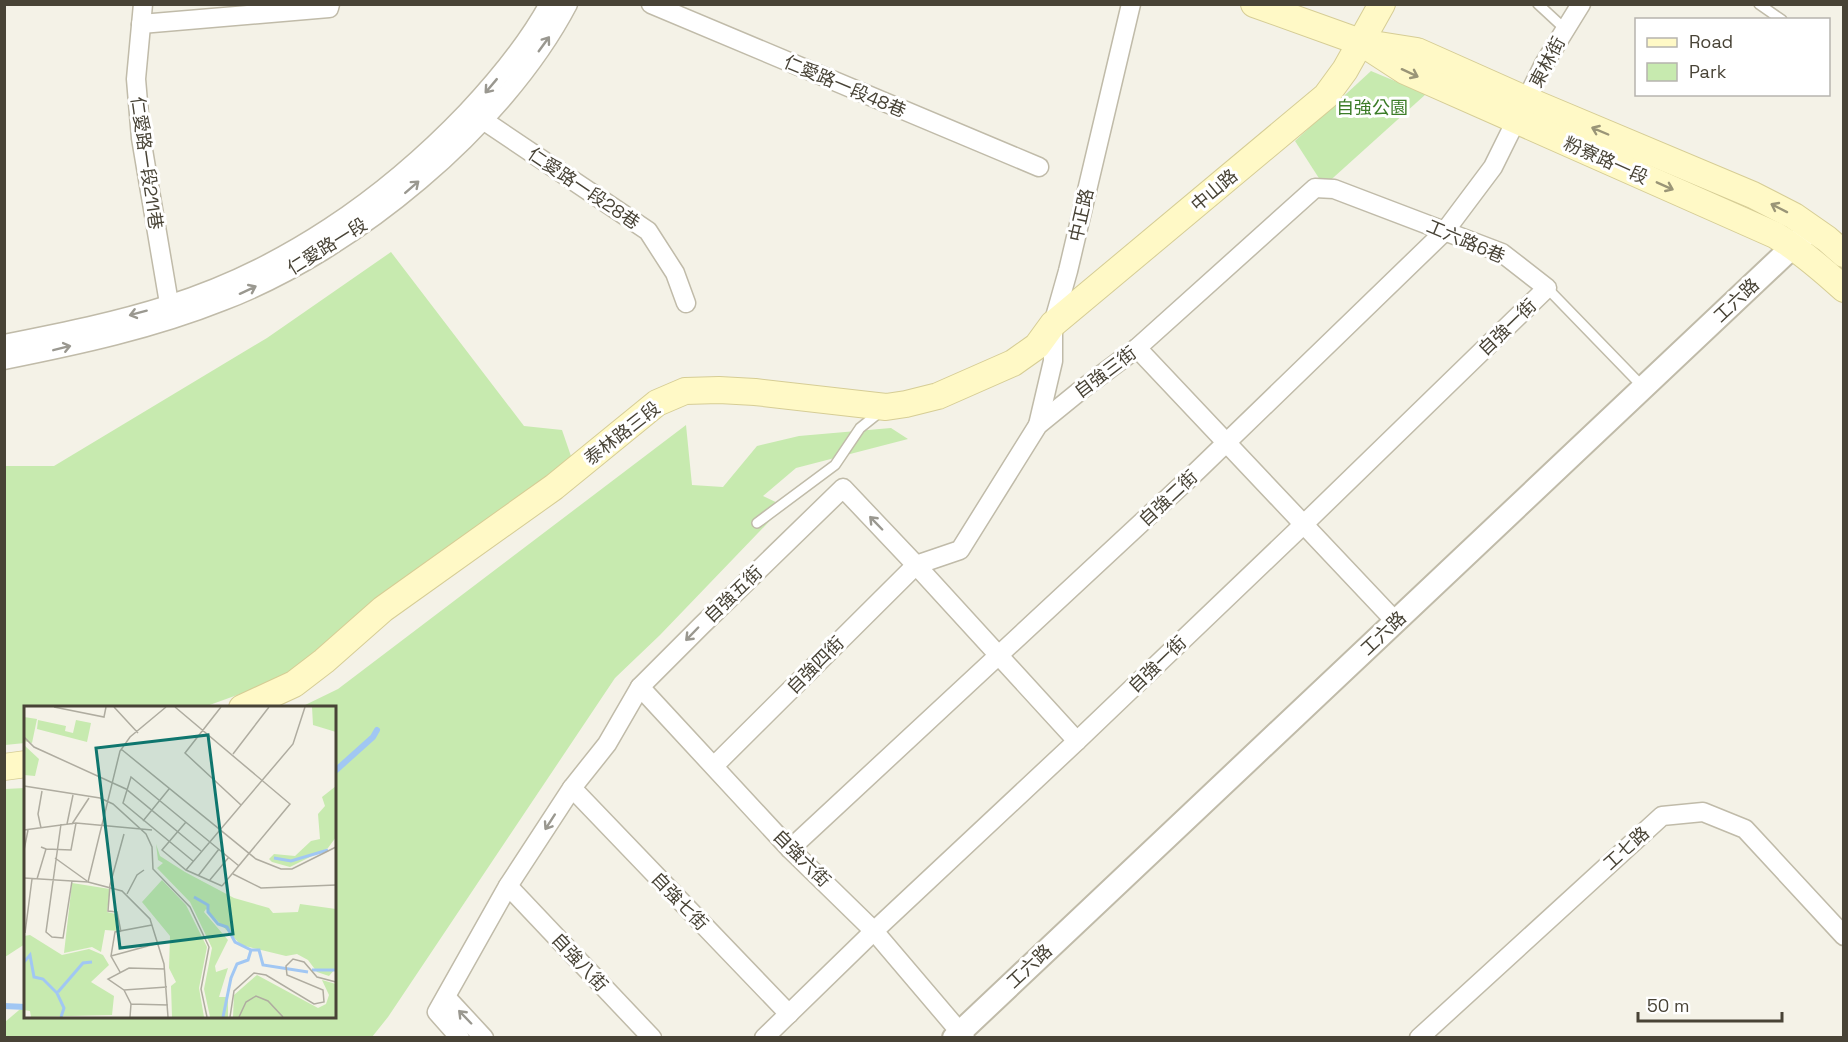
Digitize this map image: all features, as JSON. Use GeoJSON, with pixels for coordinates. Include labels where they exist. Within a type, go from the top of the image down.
{"type":"FeatureCollection","features":[{"type":"Feature","properties":{"kind":"main road","name":"粉寮路一段"},"geometry":{"type":"LineString","coordinates":[[1254,4],[1360,42],[1405,71],[1522,110],[1753,195],[1794,216],[1844,254]]}},
{"type":"Feature","properties":{"kind":"main road","name":"中山路"},"geometry":{"type":"LineString","coordinates":[[1360,42],[1366,4]]}},
{"type":"Feature","properties":{"kind":"main road","name":"中山路"},"geometry":{"type":"LineString","coordinates":[[1053,324],[1326,96],[1345,69],[1382,4]]}},
{"type":"Feature","properties":{"kind":"main road","name":"粉寮路一段"},"geometry":{"type":"LineString","coordinates":[[1522,110],[1793,246],[1844,289]]}},
{"type":"Feature","properties":{"kind":"main road","name":"泰林路三段"},"geometry":{"type":"LineString","coordinates":[[246,706],[294,684],[324,662],[382,609],[554,487],[657,403],[685,392],[719,390],[886,407],[906,404],[938,396],[1013,363],[1037,346],[1053,324]]}},
{"type":"Feature","properties":{"kind":"main road"},"geometry":{"type":"LineString","coordinates":[[4,767],[24,764]]}},
{"type":"Feature","properties":{"kind":"street","name":"仁愛路一段211巷"},"geometry":{"type":"LineString","coordinates":[[143,4],[136,79],[141,138],[170,312]]}},
{"type":"Feature","properties":{"kind":"street"},"geometry":{"type":"LineString","coordinates":[[141,24],[329,8],[330,4]]}},
{"type":"Feature","properties":{"kind":"street","name":"仁愛路一段"},"geometry":{"type":"LineString","coordinates":[[4,360],[54,350],[170,312],[294,250],[341,220],[392,183],[444,137],[489,89],[533,33],[549,4]]}},
{"type":"Feature","properties":{"kind":"street","name":"仁愛路一段"},"geometry":{"type":"LineString","coordinates":[[4,344],[225,301],[282,274],[336,243],[395,201],[451,153],[518,80],[555,29],[568,4]]}},
{"type":"Feature","properties":{"kind":"street","name":"仁愛路一段48巷"},"geometry":{"type":"LineString","coordinates":[[651,4],[1039,166]]}},
{"type":"Feature","properties":{"kind":"street","name":"中正路"},"geometry":{"type":"LineString","coordinates":[[1038,425],[1053,361],[1053,324],[1068,272],[1131,4]]}},
{"type":"Feature","properties":{"kind":"street","name":"東林街"},"geometry":{"type":"LineString","coordinates":[[1522,110],[1544,64],[1581,4]]}},
{"type":"Feature","properties":{"kind":"street","name":"自強二街"},"geometry":{"type":"LineString","coordinates":[[790,849],[1226,443],[1445,231],[1493,166],[1522,110]]}},
{"type":"Feature","properties":{"kind":"street","name":"仁愛路一段28巷"},"geometry":{"type":"LineString","coordinates":[[483,120],[648,231],[675,273],[686,303]]}},
{"type":"Feature","properties":{"kind":"street","name":"工六路6巷"},"geometry":{"type":"LineString","coordinates":[[1316,188],[1334,189],[1502,253],[1547,288]]}},
{"type":"Feature","properties":{"kind":"street","name":"自強三街"},"geometry":{"type":"LineString","coordinates":[[916,565],[960,550],[1038,425],[1137,348],[1316,188]]}},
{"type":"Feature","properties":{"kind":"street","name":"工六路"},"geometry":{"type":"LineString","coordinates":[[959,1036],[1812,228]]}},
{"type":"Feature","properties":{"kind":"street","name":"自強一街"},"geometry":{"type":"LineString","coordinates":[[764,1038],[1304,524],[1547,288]]}},
{"type":"Feature","properties":{"kind":"street"},"geometry":{"type":"LineString","coordinates":[[1137,348],[1395,621]]}},
{"type":"Feature","properties":{"kind":"street","name":"自強五街"},"geometry":{"type":"LineString","coordinates":[[446,997],[508,886],[572,788],[607,744],[640,687],[843,488],[1077,741]]}},
{"type":"Feature","properties":{"kind":"street","name":"自強四街"},"geometry":{"type":"LineString","coordinates":[[714,766],[916,565]]}},
{"type":"Feature","properties":{"kind":"street","name":"自強六街"},"geometry":{"type":"LineString","coordinates":[[640,687],[790,849],[874,931],[959,1036]]}},
{"type":"Feature","properties":{"kind":"street","name":"自強七街"},"geometry":{"type":"LineString","coordinates":[[572,788],[789,1014]]}},
{"type":"Feature","properties":{"kind":"street","name":"工七路"},"geometry":{"type":"LineString","coordinates":[[1419,1038],[1662,816],[1703,812],[1745,830],[1844,936]]}},
{"type":"Feature","properties":{"kind":"street","name":"自強八街"},"geometry":{"type":"LineString","coordinates":[[508,886],[652,1038]]}},
{"type":"Feature","properties":{"kind":"street"},"geometry":{"type":"LineString","coordinates":[[460,1038],[437,1011],[446,997],[484,1038]]}},
{"type":"Feature","properties":{"kind":"lane"},"geometry":{"type":"LineString","coordinates":[[1538,4],[1565,29]]}},
{"type":"Feature","properties":{"kind":"lane"},"geometry":{"type":"LineString","coordinates":[[1759,4],[1779,18]]}},
{"type":"Feature","properties":{"kind":"lane","name":"工六路6巷"},"geometry":{"type":"LineString","coordinates":[[1547,288],[1643,387]]}},
{"type":"Feature","properties":{"kind":"lane"},"geometry":{"type":"LineString","coordinates":[[757,522],[835,465],[860,428],[886,407]]}},
{"type":"Feature","properties":{"kind":"green space","name":"自強公園"},"geometry":{"type":"Polygon","coordinates":[[[1371,71],[1426,94],[1324,186],[1295,141],[1371,71]]]}},
{"type":"Feature","properties":{"kind":"green space"},"geometry":{"type":"Polygon","coordinates":[[[391,252],[524,426],[562,430],[573,462],[449,549],[319,648],[293,675],[207,706],[24,706],[24,743],[5,745],[5,466],[54,466],[267,338],[391,252]]]}},
{"type":"Feature","properties":{"kind":"green space"},"geometry":{"type":"Polygon","coordinates":[[[686,425],[692,485],[723,487],[757,446],[799,436],[891,428],[908,439],[796,468],[763,496],[784,506],[660,635],[615,678],[388,1017],[372,1037],[5,1038],[5,1022],[24,1006],[24,1018],[336,1018],[336,706],[303,706],[338,689],[686,425]]]}},
{"type":"Feature","properties":{"kind":"green space"},"geometry":{"type":"Polygon","coordinates":[[[24,788],[24,945],[5,957],[5,789],[24,788]]]}},
{"type":"Feature","properties":{"kind":"waterway"},"geometry":{"type":"LineString","coordinates":[[336,770],[373,737],[377,730]]}},
{"type":"Feature","properties":{"kind":"waterway"},"geometry":{"type":"LineString","coordinates":[[4,1006],[24,1007]]}}]}
